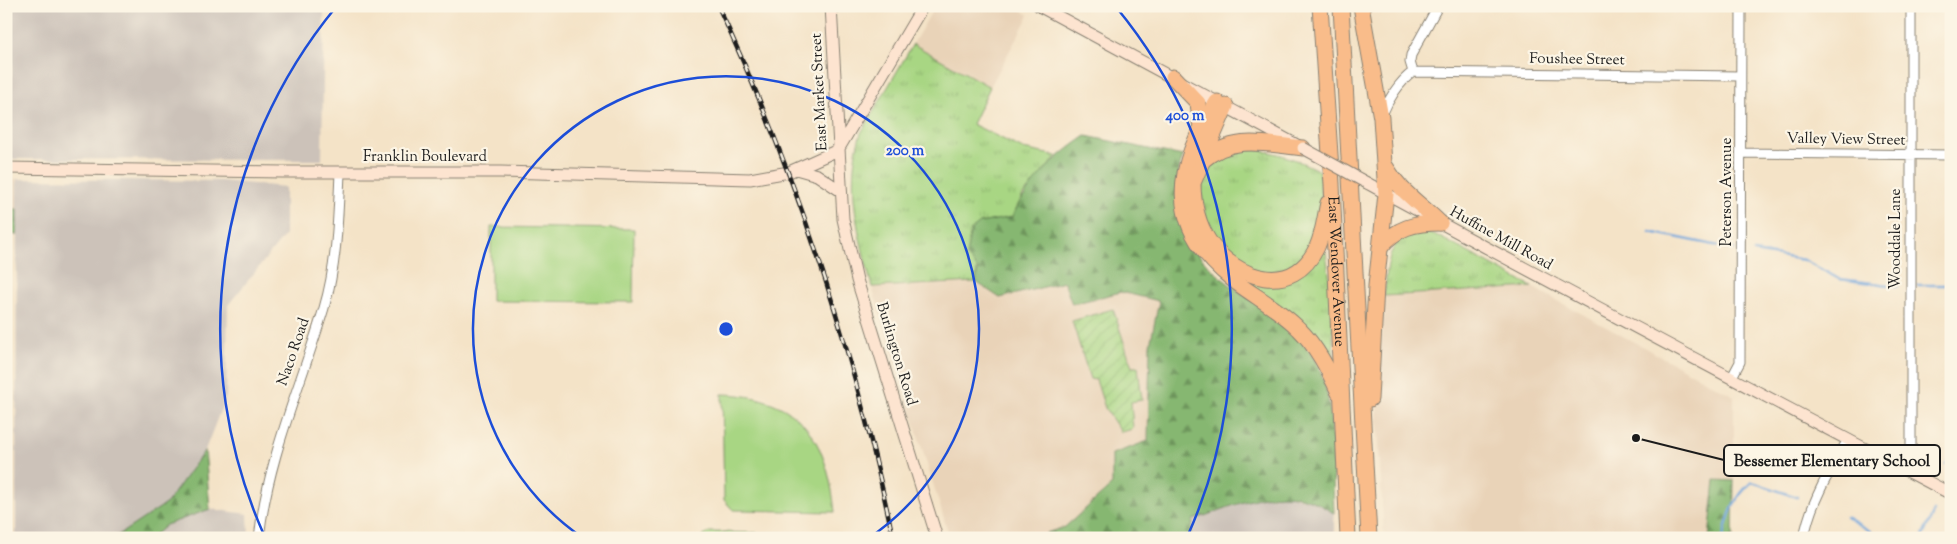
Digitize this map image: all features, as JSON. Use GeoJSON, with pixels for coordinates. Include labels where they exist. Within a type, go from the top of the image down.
{"type":"FeatureCollection","features":[{"type":"Feature","properties":{"kind":"highway","name":"East Wendover Avenue"},"geometry":{"type":"LineString","coordinates":[[1320,6],[1332,184],[1348,538]]}},
{"type":"Feature","properties":{"kind":"highway","name":"East Wendover Avenue"},"geometry":{"type":"LineString","coordinates":[[1341,6],[1368,538]]}},
{"type":"Feature","properties":{"kind":"highway"},"geometry":{"type":"LineString","coordinates":[[1361,6],[1381,118],[1386,194],[1380,248],[1365,473]]}},
{"type":"Feature","properties":{"kind":"highway"},"geometry":{"type":"LineString","coordinates":[[1173,77],[1198,103],[1201,129]]}},
{"type":"Feature","properties":{"kind":"highway"},"geometry":{"type":"LineString","coordinates":[[1221,104],[1194,183],[1193,196],[1200,225],[1210,242],[1232,265],[1258,278],[1284,278],[1299,270],[1318,247],[1332,184]]}},
{"type":"Feature","properties":{"kind":"highway"},"geometry":{"type":"LineString","coordinates":[[1221,104],[1201,129],[1187,162],[1183,192],[1187,219],[1194,236],[1212,262],[1233,280],[1298,327],[1314,346],[1343,401]]}},
{"type":"Feature","properties":{"kind":"highway"},"geometry":{"type":"LineString","coordinates":[[1201,162],[1215,150],[1231,144],[1249,142],[1303,148]]}},
{"type":"Feature","properties":{"kind":"highway"},"geometry":{"type":"LineString","coordinates":[[1385,164],[1394,182],[1406,195],[1425,208],[1440,223]]}},
{"type":"Feature","properties":{"kind":"highway"},"geometry":{"type":"LineString","coordinates":[[1380,248],[1388,238],[1406,226],[1440,223]]}},
{"type":"Feature","properties":{"kind":"main road","name":"East Market Street"},"geometry":{"type":"LineString","coordinates":[[831,6],[839,176]]}},
{"type":"Feature","properties":{"kind":"main road"},"geometry":{"type":"LineString","coordinates":[[838,150],[923,6]]}},
{"type":"Feature","properties":{"kind":"main road","name":"Huffine Mill Road"},"geometry":{"type":"LineString","coordinates":[[1039,6],[1173,77],[1588,304],[1732,377],[1951,494]]}},
{"type":"Feature","properties":{"kind":"main road","name":"Franklin Boulevard"},"geometry":{"type":"LineString","coordinates":[[6,168],[340,173],[501,172],[750,179],[778,175],[838,150]]}},
{"type":"Feature","properties":{"kind":"main road"},"geometry":{"type":"LineString","coordinates":[[796,169],[817,175],[840,190]]}},
{"type":"Feature","properties":{"kind":"main road","name":"Burlington Road"},"geometry":{"type":"LineString","coordinates":[[839,176],[843,219],[857,280],[937,538]]}},
{"type":"Feature","properties":{"kind":"street"},"geometry":{"type":"LineString","coordinates":[[1381,118],[1386,106],[1405,78],[1412,72],[1411,55],[1438,6]]}},
{"type":"Feature","properties":{"kind":"street","name":"Peterson Avenue"},"geometry":{"type":"LineString","coordinates":[[1732,377],[1740,362],[1741,6]]}},
{"type":"Feature","properties":{"kind":"street","name":"Wooddale Lane"},"geometry":{"type":"LineString","coordinates":[[1908,472],[1911,459],[1911,6]]}},
{"type":"Feature","properties":{"kind":"street","name":"Foushee Street"},"geometry":{"type":"LineString","coordinates":[[1412,72],[1740,76]]}},
{"type":"Feature","properties":{"kind":"street","name":"Valley View Street"},"geometry":{"type":"LineString","coordinates":[[1742,154],[1951,155]]}},
{"type":"Feature","properties":{"kind":"street","name":"Naco Road"},"geometry":{"type":"LineString","coordinates":[[259,538],[262,506],[275,451],[324,306],[336,241],[340,173]]}},
{"type":"Feature","properties":{"kind":"street"},"geometry":{"type":"LineString","coordinates":[[1804,538],[1810,514],[1818,496],[1848,440]]}},
{"type":"Feature","properties":{"kind":"shaded area"},"geometry":{"type":"Polygon","coordinates":[[[12,6],[324,6],[322,160],[11,159],[12,6]]]}},
{"type":"Feature","properties":{"kind":"shaded area"},"geometry":{"type":"Polygon","coordinates":[[[935,6],[1014,6],[1029,15],[990,87],[913,44],[935,6]]]}},
{"type":"Feature","properties":{"kind":"shaded area"},"geometry":{"type":"Polygon","coordinates":[[[6,179],[17,179],[17,209],[6,209],[6,179]]]}},
{"type":"Feature","properties":{"kind":"shaded area"},"geometry":{"type":"Polygon","coordinates":[[[17,179],[221,181],[285,187],[285,235],[228,305],[226,396],[205,450],[167,503],[114,538],[16,538],[17,179]]]}},
{"type":"Feature","properties":{"kind":"shaded area"},"geometry":{"type":"Polygon","coordinates":[[[976,282],[1000,298],[1064,282],[1072,304],[1121,292],[1159,301],[1150,345],[1149,441],[1112,454],[1112,485],[1065,527],[1046,533],[1048,538],[950,538],[872,287],[976,282]]]}},
{"type":"Feature","properties":{"kind":"shaded area"},"geometry":{"type":"Polygon","coordinates":[[[1532,287],[1734,396],[1734,481],[1715,480],[1709,538],[1384,538],[1377,409],[1384,296],[1532,287]]]}},
{"type":"Feature","properties":{"kind":"shaded area"},"geometry":{"type":"Polygon","coordinates":[[[1287,495],[1310,500],[1334,513],[1335,538],[1190,538],[1193,520],[1256,498],[1287,495]]]}},
{"type":"Feature","properties":{"kind":"shaded area"},"geometry":{"type":"Polygon","coordinates":[[[210,509],[248,514],[249,538],[151,538],[166,525],[210,509]]]}},
{"type":"Feature","properties":{"kind":"green space"},"geometry":{"type":"Polygon","coordinates":[[[913,44],[990,87],[972,124],[1023,149],[1057,156],[1023,195],[1012,217],[980,223],[976,282],[872,287],[862,249],[855,210],[854,171],[856,152],[861,133],[913,44]]]}},
{"type":"Feature","properties":{"kind":"green space"},"geometry":{"type":"Polygon","coordinates":[[[1086,136],[1183,156],[1178,173],[1177,198],[1182,223],[1192,245],[1207,264],[1225,280],[1301,340],[1315,360],[1322,375],[1327,393],[1332,434],[1334,513],[1310,500],[1296,496],[1281,495],[1236,504],[1193,520],[1190,538],[1048,538],[1046,533],[1065,527],[1112,485],[1112,454],[1148,441],[1150,345],[1159,301],[1121,292],[1072,304],[1064,282],[1000,298],[976,282],[978,269],[966,255],[971,230],[980,223],[1012,217],[1027,192],[1043,171],[1086,136]]]}},
{"type":"Feature","properties":{"kind":"green space"},"geometry":{"type":"Polygon","coordinates":[[[1234,148],[1278,154],[1320,171],[1321,203],[1308,248],[1301,261],[1291,269],[1259,273],[1232,257],[1213,235],[1207,222],[1201,191],[1207,166],[1234,148]]]}},
{"type":"Feature","properties":{"kind":"green space"},"geometry":{"type":"Polygon","coordinates":[[[6,209],[17,209],[17,235],[6,234],[6,209]]]}},
{"type":"Feature","properties":{"kind":"green space"},"geometry":{"type":"Polygon","coordinates":[[[491,227],[634,229],[633,302],[491,301],[491,227]]]}},
{"type":"Feature","properties":{"kind":"green space"},"geometry":{"type":"Polygon","coordinates":[[[1419,232],[1434,234],[1532,287],[1384,296],[1388,265],[1394,247],[1408,235],[1419,232]]]}},
{"type":"Feature","properties":{"kind":"green space"},"geometry":{"type":"Polygon","coordinates":[[[1321,251],[1326,252],[1331,288],[1334,365],[1242,280],[1243,277],[1257,282],[1278,284],[1294,276],[1321,251]]]}},
{"type":"Feature","properties":{"kind":"green space"},"geometry":{"type":"Polygon","coordinates":[[[1113,309],[1132,367],[1138,367],[1142,400],[1131,402],[1133,429],[1121,432],[1105,408],[1096,380],[1090,379],[1072,321],[1113,309]]]}},
{"type":"Feature","properties":{"kind":"green space"},"geometry":{"type":"Polygon","coordinates":[[[722,394],[749,397],[772,403],[790,413],[805,426],[817,443],[825,463],[835,512],[733,510],[724,500],[722,394]]]}},
{"type":"Feature","properties":{"kind":"green space"},"geometry":{"type":"Polygon","coordinates":[[[205,450],[210,509],[166,525],[151,538],[114,538],[167,503],[205,450]]]}},
{"type":"Feature","properties":{"kind":"green space"},"geometry":{"type":"Polygon","coordinates":[[[1715,480],[1734,481],[1733,538],[1709,538],[1715,480]]]}},
{"type":"Feature","properties":{"kind":"green space"},"geometry":{"type":"Polygon","coordinates":[[[709,532],[840,534],[840,538],[701,538],[709,532]]]}},
{"type":"Feature","properties":{"kind":"waterway"},"geometry":{"type":"LineString","coordinates":[[1650,232],[1734,249]]}},
{"type":"Feature","properties":{"kind":"waterway"},"geometry":{"type":"LineString","coordinates":[[1754,252],[1804,260],[1839,279],[1898,286]]}},
{"type":"Feature","properties":{"kind":"waterway"},"geometry":{"type":"LineString","coordinates":[[1918,285],[1951,285]]}},
{"type":"Feature","properties":{"kind":"waterway"},"geometry":{"type":"LineString","coordinates":[[1946,464],[1951,458]]}},
{"type":"Feature","properties":{"kind":"waterway"},"geometry":{"type":"LineString","coordinates":[[1723,538],[1727,522],[1736,501],[1752,482],[1797,497]]}},
{"type":"Feature","properties":{"kind":"waterway"},"geometry":{"type":"LineString","coordinates":[[1922,538],[1934,511]]}},
{"type":"Feature","properties":{"kind":"waterway"},"geometry":{"type":"LineString","coordinates":[[1846,517],[1882,538]]}},
{"type":"Feature","properties":{"kind":"railway"},"geometry":{"type":"LineString","coordinates":[[718,6],[774,135],[821,267],[861,401],[893,538]]}},
{"type":"Feature","properties":{"kind":"place","name":"Bessemer Elementary School"},"geometry":{"type":"Point","coordinates":[1636,438]}}]}
